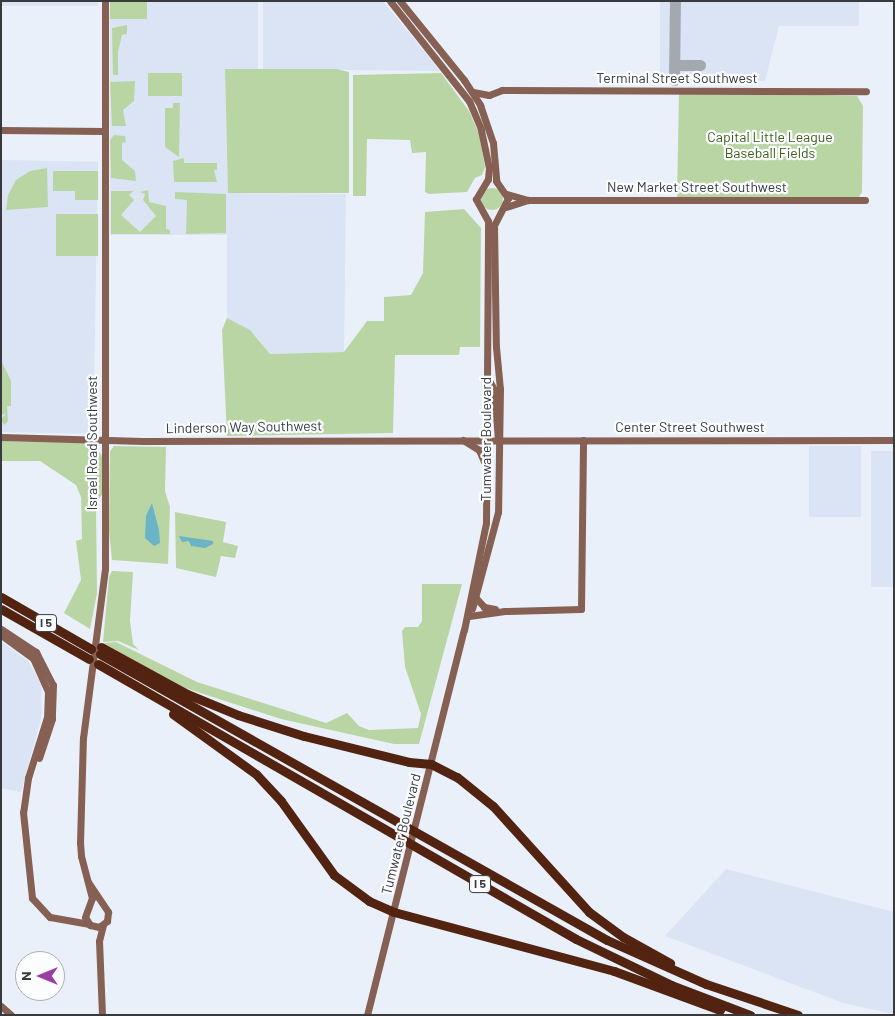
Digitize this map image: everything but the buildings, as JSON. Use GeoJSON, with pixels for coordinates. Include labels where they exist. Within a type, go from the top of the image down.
{"type":"FeatureCollection","features":[{"type":"Feature","properties":{"kind":"highway"},"geometry":{"type":"LineString","coordinates":[[1,595],[91,645]]}},
{"type":"Feature","properties":{"kind":"highway","name":"I 5"},"geometry":{"type":"LineString","coordinates":[[1,608],[89,659]]}},
{"type":"Feature","properties":{"kind":"highway","name":"I 5"},"geometry":{"type":"LineString","coordinates":[[431,764],[400,760],[247,718],[187,694],[100,650],[607,940],[676,972],[745,998],[798,1015]]}},
{"type":"Feature","properties":{"kind":"highway","name":"I 5"},"geometry":{"type":"LineString","coordinates":[[394,912],[363,897],[340,880],[281,801],[246,765],[102,667],[576,939],[663,981],[750,1015]]}},
{"type":"Feature","properties":{"kind":"highway"},"geometry":{"type":"LineString","coordinates":[[431,764],[457,776],[485,798],[569,894],[600,921],[648,952],[745,998]]}},
{"type":"Feature","properties":{"kind":"highway"},"geometry":{"type":"LineString","coordinates":[[394,912],[600,967],[732,1015]]}},
{"type":"Feature","properties":{"kind":"street","name":"Israel Road Southwest"},"geometry":{"type":"LineString","coordinates":[[89,924],[88,910],[92,898],[80,856],[80,826],[83,738],[104,589],[105,1]]}},
{"type":"Feature","properties":{"kind":"street"},"geometry":{"type":"LineString","coordinates":[[390,1],[469,101],[481,129],[491,161],[496,179],[507,194],[506,207],[499,214],[483,213],[476,199],[488,177],[491,161],[482,110],[473,92],[400,1]]}},
{"type":"Feature","properties":{"kind":"street","name":"Terminal Street Southwest"},"geometry":{"type":"LineString","coordinates":[[473,92],[489,95],[502,90],[866,91]]}},
{"type":"Feature","properties":{"kind":"street"},"geometry":{"type":"LineString","coordinates":[[482,110],[489,95]]}},
{"type":"Feature","properties":{"kind":"street"},"geometry":{"type":"LineString","coordinates":[[1,130],[104,131]]}},
{"type":"Feature","properties":{"kind":"street"},"geometry":{"type":"LineString","coordinates":[[483,186],[500,186]]}},
{"type":"Feature","properties":{"kind":"street","name":"New Market Street Southwest"},"geometry":{"type":"LineString","coordinates":[[507,194],[528,200],[865,200]]}},
{"type":"Feature","properties":{"kind":"street","name":"New Market Street Southwest"},"geometry":{"type":"LineString","coordinates":[[506,207],[528,200]]}},
{"type":"Feature","properties":{"kind":"street","name":"Tumwater Boulevard"},"geometry":{"type":"LineString","coordinates":[[367,1015],[464,630],[486,523],[488,221],[483,213]]}},
{"type":"Feature","properties":{"kind":"street","name":"Tumwater Boulevard"},"geometry":{"type":"LineString","coordinates":[[464,630],[476,598],[498,512],[500,389],[495,337],[494,225],[499,214]]}},
{"type":"Feature","properties":{"kind":"street"},"geometry":{"type":"LineString","coordinates":[[487,377],[494,390],[498,440]]}},
{"type":"Feature","properties":{"kind":"street","name":"Linderson Way Southwest"},"geometry":{"type":"LineString","coordinates":[[1,437],[486,440]]}},
{"type":"Feature","properties":{"kind":"street"},"geometry":{"type":"LineString","coordinates":[[463,440],[478,450],[486,466]]}},
{"type":"Feature","properties":{"kind":"street","name":"Center Street Southwest"},"geometry":{"type":"LineString","coordinates":[[486,440],[894,440]]}},
{"type":"Feature","properties":{"kind":"street"},"geometry":{"type":"LineString","coordinates":[[469,616],[505,611],[581,609],[583,440]]}},
{"type":"Feature","properties":{"kind":"street"},"geometry":{"type":"LineString","coordinates":[[476,598],[484,607],[505,611]]}},
{"type":"Feature","properties":{"kind":"street"},"geometry":{"type":"LineString","coordinates":[[1,629],[36,652],[50,677],[54,697],[52,719],[32,777],[25,817]]}},
{"type":"Feature","properties":{"kind":"street"},"geometry":{"type":"LineString","coordinates":[[1,635],[33,658],[48,691],[47,717],[28,778],[25,817],[32,898],[44,913],[61,920],[105,924],[114,918]]}},
{"type":"Feature","properties":{"kind":"street","name":"Israel Road Southwest"},"geometry":{"type":"LineString","coordinates":[[88,882],[105,908]]}},
{"type":"Feature","properties":{"kind":"street"},"geometry":{"type":"LineString","coordinates":[[61,920],[88,910],[105,908],[114,910]]}},
{"type":"Feature","properties":{"kind":"street"},"geometry":{"type":"LineString","coordinates":[[102,1015],[100,956],[105,924],[105,908]]}},
{"type":"Feature","properties":{"kind":"street"},"geometry":{"type":"LineString","coordinates":[[89,924],[100,956]]}},
{"type":"Feature","properties":{"kind":"street"},"geometry":{"type":"LineString","coordinates":[[1,1006],[11,1015]]}},
{"type":"Feature","properties":{"kind":"shaded area"},"geometry":{"type":"Polygon","coordinates":[[[1,1],[98,1],[98,6],[1,6],[1,1]]]}},
{"type":"Feature","properties":{"kind":"shaded area"},"geometry":{"type":"Polygon","coordinates":[[[110,1],[258,1],[258,69],[225,69],[228,193],[346,194],[344,352],[270,354],[255,335],[227,318],[227,235],[110,235],[110,1]]]}},
{"type":"Feature","properties":{"kind":"shaded area"},"geometry":{"type":"Polygon","coordinates":[[[263,1],[383,1],[440,71],[263,69],[263,1]]]}},
{"type":"Feature","properties":{"kind":"shaded area"},"geometry":{"type":"Polygon","coordinates":[[[660,1],[859,1],[859,26],[779,26],[765,81],[660,80],[660,1]]]}},
{"type":"Feature","properties":{"kind":"shaded area"},"geometry":{"type":"Polygon","coordinates":[[[1,160],[98,162],[93,434],[1,432],[1,160]]]}},
{"type":"Feature","properties":{"kind":"shaded area"},"geometry":{"type":"Polygon","coordinates":[[[809,446],[861,446],[861,517],[809,517],[809,446]]]}},
{"type":"Feature","properties":{"kind":"shaded area"},"geometry":{"type":"Polygon","coordinates":[[[871,451],[894,451],[894,587],[871,587],[871,451]]]}},
{"type":"Feature","properties":{"kind":"shaded area"},"geometry":{"type":"Polygon","coordinates":[[[1,641],[28,661],[41,684],[42,715],[21,792],[1,788],[1,641]]]}},
{"type":"Feature","properties":{"kind":"shaded area"},"geometry":{"type":"Polygon","coordinates":[[[726,869],[894,912],[894,1014],[843,1003],[665,936],[726,869]]]}},
{"type":"Feature","properties":{"kind":"green space"},"geometry":{"type":"Polygon","coordinates":[[[110,1],[147,1],[147,19],[110,19],[110,1]]]}},
{"type":"Feature","properties":{"kind":"green space"},"geometry":{"type":"Polygon","coordinates":[[[127,25],[127,34],[122,35],[118,52],[118,75],[113,75],[112,28],[127,25]]]}},
{"type":"Feature","properties":{"kind":"green space"},"geometry":{"type":"Polygon","coordinates":[[[225,69],[336,69],[349,72],[349,193],[228,193],[225,69]]]}},
{"type":"Feature","properties":{"kind":"green space"},"geometry":{"type":"Polygon","coordinates":[[[148,73],[182,73],[182,96],[148,96],[148,73]]]}},
{"type":"Feature","properties":{"kind":"green space"},"geometry":{"type":"Polygon","coordinates":[[[441,73],[469,111],[479,134],[485,167],[482,175],[475,178],[467,192],[429,194],[425,192],[426,152],[412,153],[410,140],[367,139],[366,196],[353,196],[353,75],[441,73]]]}},
{"type":"Feature","properties":{"kind":"green space"},"geometry":{"type":"Polygon","coordinates":[[[135,81],[134,101],[123,110],[126,126],[112,126],[110,82],[135,81]]]}},
{"type":"Feature","properties":{"kind":"green space","name":"Capital Little League Baseball Fields"},"geometry":{"type":"Polygon","coordinates":[[[679,92],[857,96],[863,106],[862,192],[859,197],[677,197],[679,92]]]}},
{"type":"Feature","properties":{"kind":"green space"},"geometry":{"type":"Polygon","coordinates":[[[173,103],[180,103],[179,157],[165,147],[165,108],[173,108],[173,103]]]}},
{"type":"Feature","properties":{"kind":"green space"},"geometry":{"type":"Polygon","coordinates":[[[114,135],[125,136],[126,142],[122,143],[122,160],[135,171],[136,181],[111,178],[110,140],[114,135]]]}},
{"type":"Feature","properties":{"kind":"green space"},"geometry":{"type":"Polygon","coordinates":[[[184,158],[184,163],[217,163],[217,170],[214,170],[217,182],[174,182],[173,161],[184,158]]]}},
{"type":"Feature","properties":{"kind":"green space"},"geometry":{"type":"Polygon","coordinates":[[[47,168],[48,207],[6,210],[8,195],[16,180],[30,171],[47,168]]]}},
{"type":"Feature","properties":{"kind":"green space"},"geometry":{"type":"Polygon","coordinates":[[[53,171],[98,171],[98,200],[75,200],[75,191],[53,191],[53,171]]]}},
{"type":"Feature","properties":{"kind":"green space"},"geometry":{"type":"Polygon","coordinates":[[[492,188],[500,191],[503,199],[500,207],[492,210],[484,207],[481,199],[484,191],[492,188]]]}},
{"type":"Feature","properties":{"kind":"green space"},"geometry":{"type":"Polygon","coordinates":[[[148,190],[149,202],[166,206],[166,229],[170,230],[170,234],[111,234],[111,191],[134,191],[129,195],[134,200],[121,215],[140,232],[156,216],[143,200],[145,194],[140,192],[148,190]]]}},
{"type":"Feature","properties":{"kind":"green space"},"geometry":{"type":"Polygon","coordinates":[[[175,192],[226,194],[226,233],[186,234],[187,200],[175,199],[175,192]]]}},
{"type":"Feature","properties":{"kind":"green space"},"geometry":{"type":"Polygon","coordinates":[[[464,209],[481,228],[480,347],[460,347],[459,355],[395,355],[393,433],[227,436],[222,330],[227,318],[250,330],[270,354],[344,352],[367,321],[384,321],[384,297],[411,295],[423,273],[425,212],[464,209]]]}},
{"type":"Feature","properties":{"kind":"green space"},"geometry":{"type":"Polygon","coordinates":[[[56,214],[98,214],[98,256],[56,256],[56,214]]]}},
{"type":"Feature","properties":{"kind":"green space"},"geometry":{"type":"Polygon","coordinates":[[[1,360],[11,381],[11,406],[7,406],[8,421],[4,425],[1,419],[6,414],[1,415],[1,360]]]}},
{"type":"Feature","properties":{"kind":"green space"},"geometry":{"type":"Polygon","coordinates":[[[1,441],[94,443],[102,456],[102,495],[96,502],[97,593],[90,629],[64,613],[81,580],[76,541],[82,539],[81,497],[76,485],[40,461],[1,461],[1,441]]]}},
{"type":"Feature","properties":{"kind":"green space"},"geometry":{"type":"Polygon","coordinates":[[[114,446],[166,447],[165,491],[170,507],[168,564],[112,560],[109,531],[110,451],[114,446]]]}},
{"type":"Feature","properties":{"kind":"green space"},"geometry":{"type":"Polygon","coordinates":[[[175,512],[226,522],[223,542],[238,546],[235,558],[221,556],[216,577],[176,568],[175,512]]]}},
{"type":"Feature","properties":{"kind":"green space"},"geometry":{"type":"Polygon","coordinates":[[[112,571],[133,572],[130,621],[133,644],[139,650],[118,641],[103,642],[109,577],[112,571]]]}},
{"type":"Feature","properties":{"kind":"green space"},"geometry":{"type":"Polygon","coordinates":[[[422,584],[462,584],[419,744],[394,744],[281,719],[185,688],[103,643],[116,642],[197,682],[326,723],[347,713],[359,726],[369,730],[418,728],[421,714],[405,667],[402,631],[405,627],[418,627],[422,621],[422,584]]]}},
{"type":"Feature","properties":{"kind":"water"},"geometry":{"type":"Polygon","coordinates":[[[152,503],[159,530],[160,543],[154,546],[145,538],[146,516],[152,503]]]}},
{"type":"Feature","properties":{"kind":"water"},"geometry":{"type":"Polygon","coordinates":[[[179,536],[213,541],[213,544],[205,548],[191,546],[189,541],[182,542],[179,536]]]}},
{"type":"Feature","properties":{"kind":"taxiway"},"geometry":{"type":"LineString","coordinates":[[674,80],[675,1]]}},
{"type":"Feature","properties":{"kind":"taxiway"},"geometry":{"type":"LineString","coordinates":[[675,65],[700,65]]}}]}
